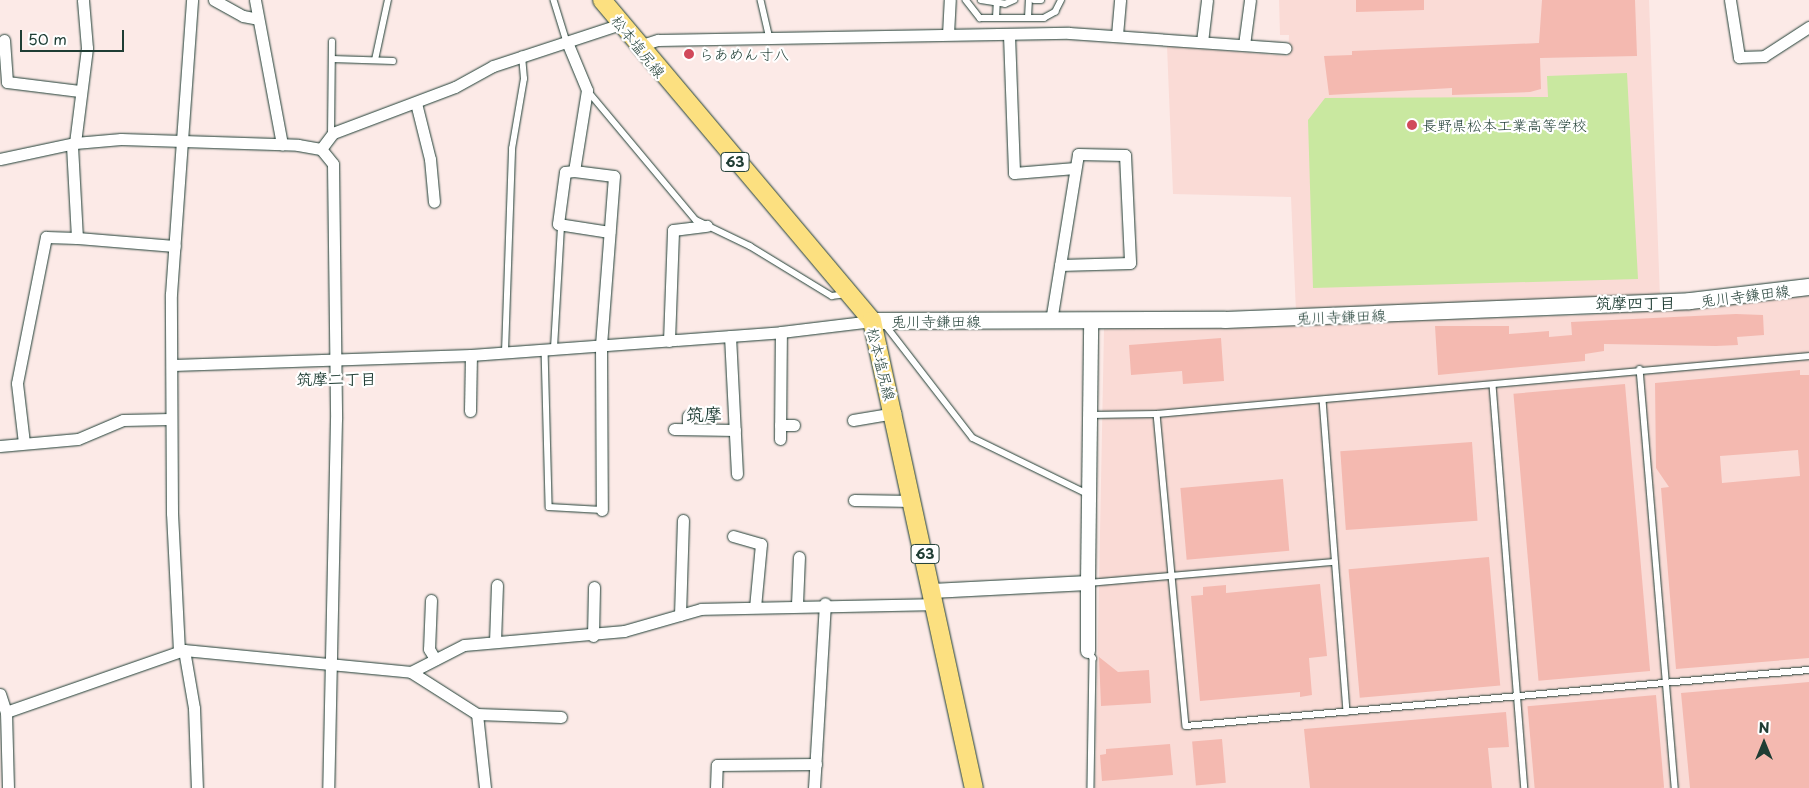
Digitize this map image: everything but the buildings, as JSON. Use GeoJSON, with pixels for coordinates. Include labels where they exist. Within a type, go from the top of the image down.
{"type":"FeatureCollection","features":[{"type":"Feature","properties":{"kind":"main road","name":"松本塩尻線"},"geometry":{"type":"LineString","coordinates":[[602,0],[848,294],[877,321],[974,788]]}},
{"type":"Feature","properties":{"kind":"main road","name":"兎川寺鎌田線"},"geometry":{"type":"LineString","coordinates":[[877,321],[1051,321],[1091,323],[1690,301],[1809,287]]}},
{"type":"Feature","properties":{"kind":"street"},"geometry":{"type":"LineString","coordinates":[[77,238],[73,144],[78,91],[87,48],[83,0]]}},
{"type":"Feature","properties":{"kind":"street"},"geometry":{"type":"LineString","coordinates":[[192,0],[175,246],[170,419],[182,651],[194,708],[197,788]]}},
{"type":"Feature","properties":{"kind":"street"},"geometry":{"type":"LineString","coordinates":[[214,0],[243,16],[258,19]]}},
{"type":"Feature","properties":{"kind":"street"},"geometry":{"type":"LineString","coordinates":[[255,0],[282,144]]}},
{"type":"Feature","properties":{"kind":"street"},"geometry":{"type":"LineString","coordinates":[[948,34],[950,0]]}},
{"type":"Feature","properties":{"kind":"street"},"geometry":{"type":"LineString","coordinates":[[1117,35],[1120,0]]}},
{"type":"Feature","properties":{"kind":"street"},"geometry":{"type":"LineString","coordinates":[[1202,42],[1208,0]]}},
{"type":"Feature","properties":{"kind":"street"},"geometry":{"type":"LineString","coordinates":[[1244,45],[1250,0]]}},
{"type":"Feature","properties":{"kind":"street"},"geometry":{"type":"LineString","coordinates":[[1730,0],[1739,57],[1764,56],[1809,27]]}},
{"type":"Feature","properties":{"kind":"street"},"geometry":{"type":"LineString","coordinates":[[321,149],[331,136],[416,103],[522,55],[621,24]]}},
{"type":"Feature","properties":{"kind":"street"},"geometry":{"type":"LineString","coordinates":[[639,46],[658,40],[771,41],[948,34],[1117,35],[1285,48]]}},
{"type":"Feature","properties":{"kind":"street"},"geometry":{"type":"LineString","coordinates":[[1008,35],[1014,173],[1075,168]]}},
{"type":"Feature","properties":{"kind":"street"},"geometry":{"type":"LineString","coordinates":[[4,40],[4,83],[78,91]]}},
{"type":"Feature","properties":{"kind":"street"},"geometry":{"type":"LineString","coordinates":[[567,42],[587,90],[574,171]]}},
{"type":"Feature","properties":{"kind":"street"},"geometry":{"type":"LineString","coordinates":[[416,103],[430,159],[434,202]]}},
{"type":"Feature","properties":{"kind":"street"},"geometry":{"type":"LineString","coordinates":[[0,159],[73,144],[121,139],[282,144],[321,149],[333,164],[334,358],[328,788]]}},
{"type":"Feature","properties":{"kind":"street"},"geometry":{"type":"LineString","coordinates":[[1051,321],[1075,168],[1078,154],[1125,155],[1130,263],[1060,265]]}},
{"type":"Feature","properties":{"kind":"street"},"geometry":{"type":"LineString","coordinates":[[602,510],[601,345],[614,176],[574,171],[565,172],[561,227],[609,232]]}},
{"type":"Feature","properties":{"kind":"street"},"geometry":{"type":"LineString","coordinates":[[669,340],[673,230],[707,226]]}},
{"type":"Feature","properties":{"kind":"street"},"geometry":{"type":"LineString","coordinates":[[24,443],[18,383],[46,237],[175,246]]}},
{"type":"Feature","properties":{"kind":"street"},"geometry":{"type":"LineString","coordinates":[[173,365],[334,358],[471,355],[781,332],[877,321]]}},
{"type":"Feature","properties":{"kind":"street"},"geometry":{"type":"LineString","coordinates":[[1088,651],[1091,323]]}},
{"type":"Feature","properties":{"kind":"street"},"geometry":{"type":"LineString","coordinates":[[780,438],[781,332]]}},
{"type":"Feature","properties":{"kind":"street"},"geometry":{"type":"LineString","coordinates":[[730,336],[737,474]]}},
{"type":"Feature","properties":{"kind":"street"},"geometry":{"type":"LineString","coordinates":[[470,411],[471,355]]}},
{"type":"Feature","properties":{"kind":"street"},"geometry":{"type":"LineString","coordinates":[[853,420],[895,413]]}},
{"type":"Feature","properties":{"kind":"street"},"geometry":{"type":"LineString","coordinates":[[688,416],[688,429]]}},
{"type":"Feature","properties":{"kind":"street"},"geometry":{"type":"LineString","coordinates":[[0,446],[78,439],[123,420],[170,419]]}},
{"type":"Feature","properties":{"kind":"street"},"geometry":{"type":"LineString","coordinates":[[780,425],[794,425]]}},
{"type":"Feature","properties":{"kind":"street"},"geometry":{"type":"LineString","coordinates":[[674,429],[735,430]]}},
{"type":"Feature","properties":{"kind":"street"},"geometry":{"type":"LineString","coordinates":[[854,500],[913,500]]}},
{"type":"Feature","properties":{"kind":"street"},"geometry":{"type":"LineString","coordinates":[[680,614],[683,520]]}},
{"type":"Feature","properties":{"kind":"street"},"geometry":{"type":"LineString","coordinates":[[733,536],[761,544],[755,607]]}},
{"type":"Feature","properties":{"kind":"street"},"geometry":{"type":"LineString","coordinates":[[797,604],[798,557]]}},
{"type":"Feature","properties":{"kind":"street"},"geometry":{"type":"LineString","coordinates":[[411,672],[464,645],[593,636],[680,614],[797,604],[934,597],[1088,583]]}},
{"type":"Feature","properties":{"kind":"street"},"geometry":{"type":"LineString","coordinates":[[495,642],[497,585]]}},
{"type":"Feature","properties":{"kind":"street"},"geometry":{"type":"LineString","coordinates":[[593,636],[594,586]]}},
{"type":"Feature","properties":{"kind":"street"},"geometry":{"type":"LineString","coordinates":[[431,600],[429,648],[435,659]]}},
{"type":"Feature","properties":{"kind":"street"},"geometry":{"type":"LineString","coordinates":[[814,788],[824,603]]}},
{"type":"Feature","properties":{"kind":"street"},"geometry":{"type":"LineString","coordinates":[[6,712],[182,651],[329,668],[411,672],[477,714],[561,717]]}},
{"type":"Feature","properties":{"kind":"street"},"geometry":{"type":"LineString","coordinates":[[0,694],[6,712],[8,788]]}},
{"type":"Feature","properties":{"kind":"street"},"geometry":{"type":"LineString","coordinates":[[477,714],[485,788]]}},
{"type":"Feature","properties":{"kind":"street"},"geometry":{"type":"LineString","coordinates":[[716,788],[717,765],[816,764]]}},
{"type":"Feature","properties":{"kind":"lane"},"geometry":{"type":"LineString","coordinates":[[375,60],[388,0]]}},
{"type":"Feature","properties":{"kind":"lane"},"geometry":{"type":"LineString","coordinates":[[554,0],[567,42]]}},
{"type":"Feature","properties":{"kind":"lane"},"geometry":{"type":"LineString","coordinates":[[761,0],[771,41]]}},
{"type":"Feature","properties":{"kind":"lane"},"geometry":{"type":"LineString","coordinates":[[966,0],[980,18],[1028,18],[1055,12],[1061,0]]}},
{"type":"Feature","properties":{"kind":"lane"},"geometry":{"type":"LineString","coordinates":[[982,0],[997,2],[1014,0]]}},
{"type":"Feature","properties":{"kind":"lane"},"geometry":{"type":"LineString","coordinates":[[1028,18],[1029,0]]}},
{"type":"Feature","properties":{"kind":"lane"},"geometry":{"type":"LineString","coordinates":[[1034,0],[1041,0]]}},
{"type":"Feature","properties":{"kind":"lane"},"geometry":{"type":"LineString","coordinates":[[996,18],[997,2]]}},
{"type":"Feature","properties":{"kind":"lane"},"geometry":{"type":"LineString","coordinates":[[331,136],[332,42]]}},
{"type":"Feature","properties":{"kind":"lane"},"geometry":{"type":"LineString","coordinates":[[505,352],[512,149],[524,78],[522,55]]}},
{"type":"Feature","properties":{"kind":"lane"},"geometry":{"type":"LineString","coordinates":[[332,59],[393,61]]}},
{"type":"Feature","properties":{"kind":"lane"},"geometry":{"type":"LineString","coordinates":[[587,90],[696,220],[750,246],[832,296],[848,294]]}},
{"type":"Feature","properties":{"kind":"lane"},"geometry":{"type":"LineString","coordinates":[[561,227],[550,348],[549,507],[602,510]]}},
{"type":"Feature","properties":{"kind":"lane"},"geometry":{"type":"LineString","coordinates":[[877,321],[973,438],[1089,495]]}},
{"type":"Feature","properties":{"kind":"lane"},"geometry":{"type":"LineString","coordinates":[[1090,415],[1157,414],[1493,385],[1640,369],[1809,356]]}},
{"type":"Feature","properties":{"kind":"lane"},"geometry":{"type":"LineString","coordinates":[[1640,369],[1675,788]]}},
{"type":"Feature","properties":{"kind":"lane"},"geometry":{"type":"LineString","coordinates":[[1493,385],[1524,788]]}},
{"type":"Feature","properties":{"kind":"lane"},"geometry":{"type":"LineString","coordinates":[[1323,400],[1347,712]]}},
{"type":"Feature","properties":{"kind":"lane"},"geometry":{"type":"LineString","coordinates":[[1157,414],[1186,726],[1809,670]]}},
{"type":"Feature","properties":{"kind":"lane"},"geometry":{"type":"LineString","coordinates":[[1088,583],[1172,578],[1334,562]]}},
{"type":"Feature","properties":{"kind":"lane"},"geometry":{"type":"LineString","coordinates":[[1088,651],[1093,658],[1091,788]]}},
{"type":"Feature","properties":{"kind":"shaded area","name":"長野県松本工業高等学校"},"geometry":{"type":"Polygon","coordinates":[[[1279,0],[1649,0],[1660,298],[1296,312],[1291,197],[1173,194],[1167,46],[1288,56],[1289,35],[1280,35],[1279,0]]]}},
{"type":"Feature","properties":{"kind":"shaded area"},"geometry":{"type":"Polygon","coordinates":[[[1809,293],[1809,788],[1095,788],[1104,329],[1584,315],[1720,305],[1809,293]]]}},
{"type":"Feature","properties":{"kind":"green space"},"geometry":{"type":"Polygon","coordinates":[[[1627,73],[1638,279],[1313,288],[1308,120],[1325,98],[1548,97],[1547,76],[1627,73]]]}},
{"type":"Feature","properties":{"kind":"place","name":"らあめん寸八"},"geometry":{"type":"Point","coordinates":[689,54]}},
{"type":"Feature","properties":{"kind":"place","name":"長野県松本工業高等学校"},"geometry":{"type":"Point","coordinates":[1412,125]}},
{"type":"Feature","properties":{"kind":"district","name":"筑摩四丁目"},"geometry":{"type":"Point","coordinates":[1635,302]}},
{"type":"Feature","properties":{"kind":"district","name":"筑摩二丁目"},"geometry":{"type":"Point","coordinates":[336,378]}},
{"type":"Feature","properties":{"kind":"district","name":"筑摩"},"geometry":{"type":"Point","coordinates":[704,414]}}]}
